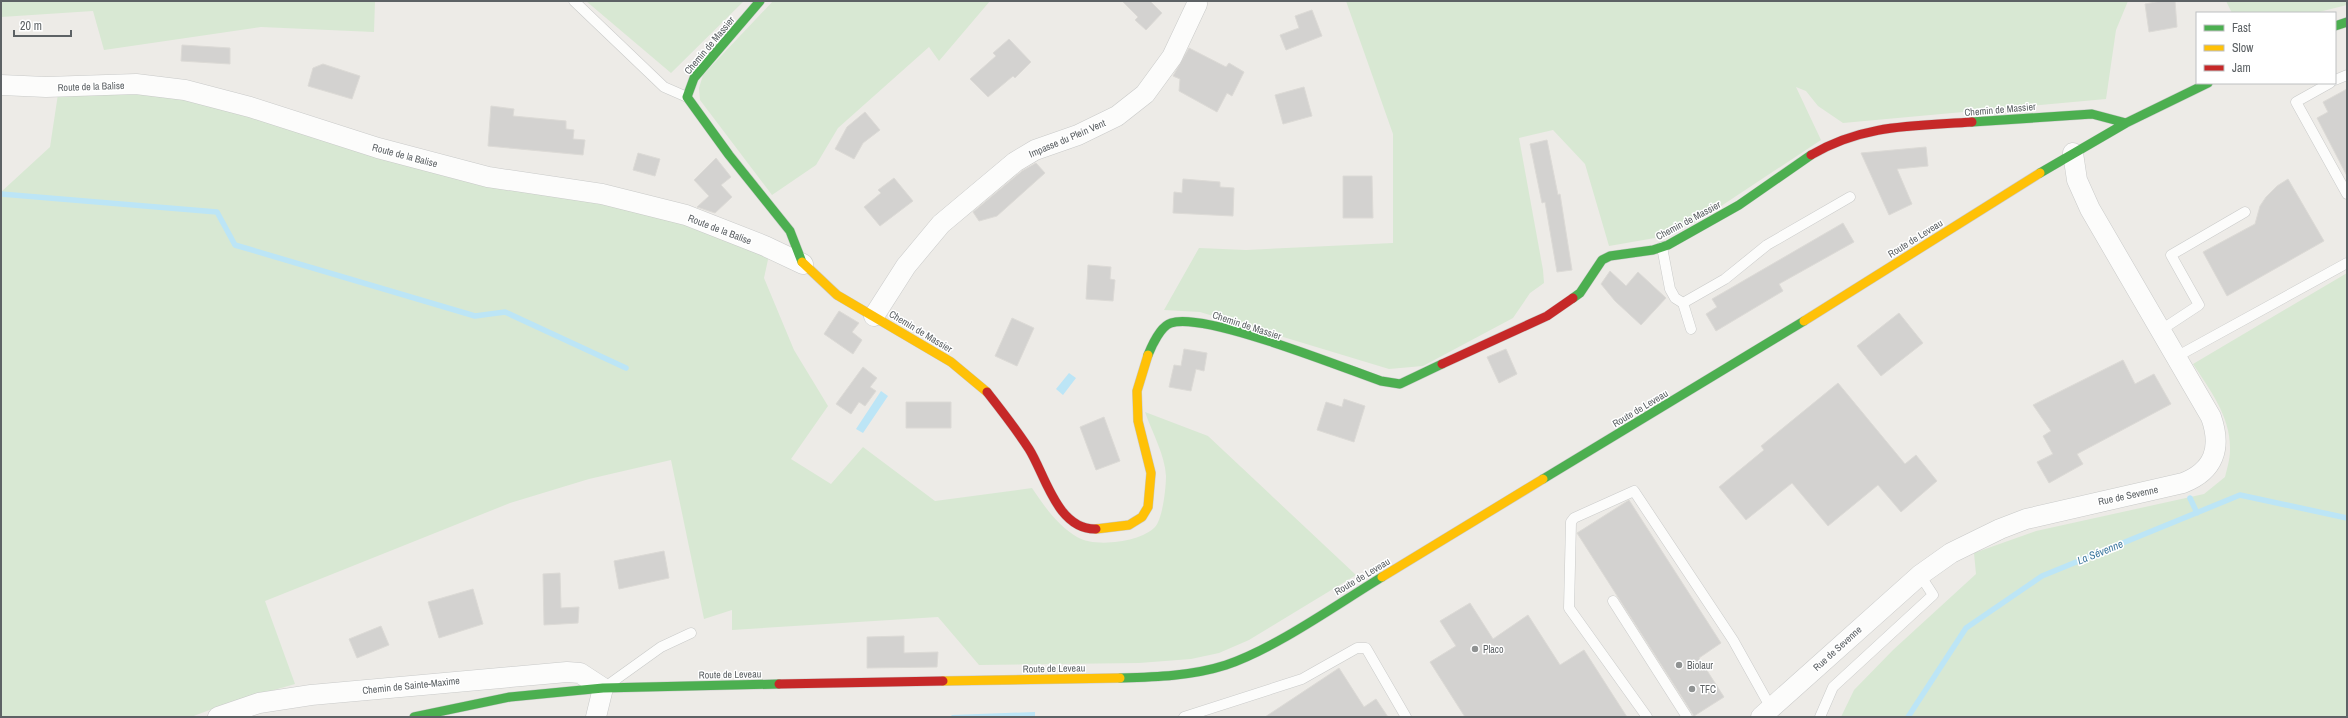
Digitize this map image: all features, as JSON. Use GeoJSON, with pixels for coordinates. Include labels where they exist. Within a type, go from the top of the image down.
{"type":"FeatureCollection","features":[{"type":"Feature","properties":{"kind":"street","name":"Chemin de Massier"},"geometry":{"type":"LineString","coordinates":[[760,1],[694,78],[688,90],[687,97],[729,155],[790,231],[803,264],[837,295],[952,362],[984,389],[1009,419],[1030,451],[1050,493],[1070,519],[1081,526],[1093,529],[1113,528],[1128,524],[1142,517],[1148,507],[1151,473],[1138,421],[1137,391],[1149,353],[1162,329],[1171,324],[1182,321],[1209,324],[1381,381],[1400,384],[1564,306],[1580,293],[1602,260],[1610,256],[1662,247],[1739,205],[1801,161],[1833,142],[1877,129],[2086,114],[2126,123]]}},
{"type":"Feature","properties":{"kind":"street","name":"Impasse du Plein Vent"},"geometry":{"type":"LineString","coordinates":[[874,316],[906,266],[942,224],[1014,162],[1035,150],[1078,135],[1117,116],[1145,94],[1172,57],[1198,4]]}},
{"type":"Feature","properties":{"kind":"street"},"geometry":{"type":"LineString","coordinates":[[2336,26],[2347,22]]}},
{"type":"Feature","properties":{"kind":"street","name":"Route de la Balise"},"geometry":{"type":"LineString","coordinates":[[1,85],[54,87],[136,84],[185,90],[250,107],[378,148],[488,177],[602,194],[686,216],[765,246],[803,264]]}},
{"type":"Feature","properties":{"kind":"street","name":"Route de Leveau"},"geometry":{"type":"LineString","coordinates":[[414,717],[510,697],[603,688],[1148,676],[1191,673],[1224,666],[1251,655],[1300,626],[1779,337],[2073,153],[2126,123],[2206,84]]}},
{"type":"Feature","properties":{"kind":"street","name":"Rue de Sevenne"},"geometry":{"type":"LineString","coordinates":[[1766,712],[1920,575],[1970,543],[2026,519],[2183,483],[2202,473],[2214,455],[2216,432],[2211,418],[2081,192],[2077,180],[2073,153]]}},
{"type":"Feature","properties":{"kind":"street","name":"Chemin de Sainte-Maxime"},"geometry":{"type":"LineString","coordinates":[[218,717],[259,703],[286,698],[522,674],[567,672],[580,673],[603,688]]}},
{"type":"Feature","properties":{"kind":"street"},"geometry":{"type":"LineString","coordinates":[[596,717],[603,688]]}},
{"type":"Feature","properties":{"kind":"lane"},"geometry":{"type":"LineString","coordinates":[[574,1],[664,87],[687,97]]}},
{"type":"Feature","properties":{"kind":"lane"},"geometry":{"type":"LineString","coordinates":[[2336,80],[2347,75]]}},
{"type":"Feature","properties":{"kind":"lane"},"geometry":{"type":"LineString","coordinates":[[2328,84],[2296,102],[2347,194]]}},
{"type":"Feature","properties":{"kind":"lane"},"geometry":{"type":"LineString","coordinates":[[1683,303],[1725,279],[1767,245],[1850,197]]}},
{"type":"Feature","properties":{"kind":"lane"},"geometry":{"type":"LineString","coordinates":[[2161,330],[2199,305],[2171,255],[2246,212]]}},
{"type":"Feature","properties":{"kind":"lane"},"geometry":{"type":"LineString","coordinates":[[1662,247],[1670,290],[1675,298],[1683,303],[1691,328]]}},
{"type":"Feature","properties":{"kind":"lane"},"geometry":{"type":"LineString","coordinates":[[2176,357],[2347,263]]}},
{"type":"Feature","properties":{"kind":"lane"},"geometry":{"type":"LineString","coordinates":[[1647,717],[1569,608],[1571,522],[1574,518],[1634,491],[1733,640],[1766,712]]}},
{"type":"Feature","properties":{"kind":"lane"},"geometry":{"type":"LineString","coordinates":[[1820,717],[1833,687],[1932,595],[1920,575]]}},
{"type":"Feature","properties":{"kind":"lane"},"geometry":{"type":"LineString","coordinates":[[1613,601],[1687,717]]}},
{"type":"Feature","properties":{"kind":"lane"},"geometry":{"type":"LineString","coordinates":[[603,688],[661,647],[691,632]]}},
{"type":"Feature","properties":{"kind":"lane"},"geometry":{"type":"LineString","coordinates":[[1184,717],[1302,679],[1357,648],[1366,648],[1406,717]]}},
{"type":"Feature","properties":{"kind":"green space"},"geometry":{"type":"Polygon","coordinates":[[[1,1],[375,1],[374,32],[261,27],[104,50],[93,11],[1,17],[1,1]]]}},
{"type":"Feature","properties":{"kind":"green space"},"geometry":{"type":"Polygon","coordinates":[[[586,1],[744,1],[671,73],[586,1]]]}},
{"type":"Feature","properties":{"kind":"green space"},"geometry":{"type":"Polygon","coordinates":[[[773,1],[990,1],[939,61],[929,47],[838,128],[816,165],[772,195],[700,100],[699,88],[703,75],[773,1]]]}},
{"type":"Feature","properties":{"kind":"green space"},"geometry":{"type":"Polygon","coordinates":[[[1346,1],[2128,1],[2116,30],[2106,99],[1843,123],[1818,106],[1806,91],[1796,87],[1821,140],[1700,220],[1655,238],[1609,246],[1585,164],[1553,130],[1519,138],[1543,270],[1544,283],[1530,293],[1513,318],[1423,366],[1389,369],[1200,312],[1164,310],[1199,248],[1246,250],[1393,243],[1393,134],[1346,1]]]}},
{"type":"Feature","properties":{"kind":"green space"},"geometry":{"type":"Polygon","coordinates":[[[2226,1],[2347,1],[2347,5],[2319,12],[2232,12],[2226,1]]]}},
{"type":"Feature","properties":{"kind":"green space"},"geometry":{"type":"Polygon","coordinates":[[[155,92],[260,119],[475,184],[547,194],[651,214],[721,235],[769,255],[764,278],[794,350],[828,406],[791,459],[831,484],[863,447],[935,501],[1032,488],[1057,521],[1077,537],[1085,540],[1106,543],[1129,540],[1148,532],[1155,527],[1160,517],[1165,495],[1165,468],[1158,444],[1145,412],[1208,436],[1356,575],[1249,640],[1219,653],[1191,659],[1139,663],[979,665],[938,617],[732,630],[732,610],[704,619],[671,460],[589,479],[510,503],[265,601],[295,684],[228,703],[191,717],[1,717],[1,192],[50,147],[58,94],[155,92]]]}},
{"type":"Feature","properties":{"kind":"green space"},"geometry":{"type":"Polygon","coordinates":[[[2347,273],[2347,717],[1841,717],[1854,690],[1893,650],[1976,574],[1974,553],[2036,531],[2204,494],[2225,477],[2230,453],[2227,426],[2218,404],[2193,364],[2347,273]]]}},
{"type":"Feature","properties":{"kind":"water"},"geometry":{"type":"Polygon","coordinates":[[[1069,373],[1076,378],[1063,395],[1056,389],[1069,373]]]}},
{"type":"Feature","properties":{"kind":"water"},"geometry":{"type":"Polygon","coordinates":[[[881,391],[888,396],[863,433],[856,429],[881,391]]]}},
{"type":"Feature","properties":{"kind":"water"},"geometry":{"type":"Polygon","coordinates":[[[1035,712],[1035,717],[950,717],[952,715],[1035,712]]]}},
{"type":"Feature","properties":{"kind":"building"},"geometry":{"type":"Polygon","coordinates":[[[1122,1],[1150,1],[1162,13],[1146,30],[1135,20],[1138,17],[1122,1]]]}},
{"type":"Feature","properties":{"kind":"building"},"geometry":{"type":"Polygon","coordinates":[[[2161,1],[2175,1],[2177,27],[2149,32],[2145,4],[2161,1]]]}},
{"type":"Feature","properties":{"kind":"building"},"geometry":{"type":"Polygon","coordinates":[[[1312,10],[1322,36],[1286,50],[1280,35],[1299,28],[1295,16],[1312,10]]]}},
{"type":"Feature","properties":{"kind":"building"},"geometry":{"type":"Polygon","coordinates":[[[1009,39],[1031,62],[1015,78],[1013,76],[988,97],[970,79],[996,56],[993,53],[1009,39]]]}},
{"type":"Feature","properties":{"kind":"building"},"geometry":{"type":"Polygon","coordinates":[[[182,45],[230,48],[230,64],[181,61],[182,45]]]}},
{"type":"Feature","properties":{"kind":"building"},"geometry":{"type":"Polygon","coordinates":[[[1189,48],[1226,67],[1229,63],[1244,72],[1232,96],[1227,93],[1217,112],[1179,91],[1180,79],[1173,76],[1189,48]]]}},
{"type":"Feature","properties":{"kind":"building"},"geometry":{"type":"Polygon","coordinates":[[[323,64],[360,76],[352,99],[308,86],[313,68],[323,64]]]}},
{"type":"Feature","properties":{"kind":"building"},"geometry":{"type":"Polygon","coordinates":[[[1304,87],[1312,116],[1283,124],[1275,95],[1304,87]]]}},
{"type":"Feature","properties":{"kind":"building"},"geometry":{"type":"Polygon","coordinates":[[[2347,89],[2347,176],[2317,118],[2328,112],[2323,102],[2347,89]]]}},
{"type":"Feature","properties":{"kind":"building"},"geometry":{"type":"Polygon","coordinates":[[[491,106],[514,109],[513,116],[566,121],[566,129],[574,130],[573,139],[585,140],[583,155],[488,146],[491,106]]]}},
{"type":"Feature","properties":{"kind":"building"},"geometry":{"type":"Polygon","coordinates":[[[865,112],[880,130],[863,143],[854,159],[835,149],[847,127],[865,112]]]}},
{"type":"Feature","properties":{"kind":"building"},"geometry":{"type":"Polygon","coordinates":[[[1547,140],[1558,195],[1560,194],[1572,270],[1557,272],[1545,202],[1542,203],[1530,144],[1547,140]]]}},
{"type":"Feature","properties":{"kind":"building"},"geometry":{"type":"Polygon","coordinates":[[[1926,147],[1928,166],[1897,169],[1912,204],[1889,215],[1861,153],[1926,147]]]}},
{"type":"Feature","properties":{"kind":"building"},"geometry":{"type":"Polygon","coordinates":[[[638,153],[660,159],[655,176],[633,170],[638,153]]]}},
{"type":"Feature","properties":{"kind":"building"},"geometry":{"type":"Polygon","coordinates":[[[716,158],[731,177],[721,185],[732,197],[715,213],[697,207],[709,196],[694,180],[716,158]]]}},
{"type":"Feature","properties":{"kind":"building"},"geometry":{"type":"Polygon","coordinates":[[[1036,163],[1045,173],[997,216],[979,221],[973,212],[1022,171],[1036,163]]]}},
{"type":"Feature","properties":{"kind":"building"},"geometry":{"type":"Polygon","coordinates":[[[1343,176],[1372,176],[1373,218],[1343,218],[1343,176]]]}},
{"type":"Feature","properties":{"kind":"building"},"geometry":{"type":"Polygon","coordinates":[[[894,178],[913,201],[880,226],[864,207],[881,193],[878,190],[894,178]]]}},
{"type":"Feature","properties":{"kind":"building"},"geometry":{"type":"Polygon","coordinates":[[[1183,179],[1220,182],[1220,187],[1234,188],[1233,216],[1173,213],[1174,192],[1182,193],[1183,179]]]}},
{"type":"Feature","properties":{"kind":"building"},"geometry":{"type":"Polygon","coordinates":[[[2288,179],[2324,241],[2227,296],[2203,252],[2255,224],[2260,206],[2266,197],[2277,186],[2288,179]]]}},
{"type":"Feature","properties":{"kind":"building"},"geometry":{"type":"Polygon","coordinates":[[[1843,223],[1854,242],[1779,284],[1783,291],[1716,331],[1706,314],[1717,307],[1712,299],[1843,223]]]}},
{"type":"Feature","properties":{"kind":"building"},"geometry":{"type":"Polygon","coordinates":[[[1088,265],[1111,267],[1110,279],[1115,280],[1113,301],[1086,299],[1088,265]]]}},
{"type":"Feature","properties":{"kind":"building"},"geometry":{"type":"Polygon","coordinates":[[[1610,271],[1626,286],[1638,272],[1666,298],[1641,325],[1615,301],[1601,284],[1610,271]]]}},
{"type":"Feature","properties":{"kind":"building"},"geometry":{"type":"Polygon","coordinates":[[[839,311],[859,323],[852,332],[862,340],[853,354],[824,334],[839,311]]]}},
{"type":"Feature","properties":{"kind":"building"},"geometry":{"type":"Polygon","coordinates":[[[1899,313],[1923,343],[1881,376],[1857,346],[1899,313]]]}},
{"type":"Feature","properties":{"kind":"building"},"geometry":{"type":"Polygon","coordinates":[[[1012,318],[1034,328],[1017,366],[995,356],[1012,318]]]}},
{"type":"Feature","properties":{"kind":"building"},"geometry":{"type":"Polygon","coordinates":[[[1184,349],[1207,353],[1204,371],[1196,369],[1191,391],[1169,387],[1174,365],[1181,366],[1184,349]]]}},
{"type":"Feature","properties":{"kind":"building"},"geometry":{"type":"Polygon","coordinates":[[[1506,349],[1517,374],[1499,383],[1487,357],[1506,349]]]}},
{"type":"Feature","properties":{"kind":"building"},"geometry":{"type":"Polygon","coordinates":[[[2123,360],[2135,384],[2154,374],[2171,404],[2077,454],[2083,464],[2049,483],[2037,462],[2053,454],[2043,436],[2051,431],[2033,405],[2123,360]]]}},
{"type":"Feature","properties":{"kind":"building"},"geometry":{"type":"Polygon","coordinates":[[[863,367],[877,378],[870,387],[876,391],[865,406],[859,402],[851,414],[836,404],[863,367]]]}},
{"type":"Feature","properties":{"kind":"building"},"geometry":{"type":"Polygon","coordinates":[[[1838,383],[1905,464],[1916,455],[1937,481],[1901,512],[1878,485],[1828,526],[1792,483],[1746,520],[1719,487],[1764,450],[1761,446],[1838,383]]]}},
{"type":"Feature","properties":{"kind":"building"},"geometry":{"type":"Polygon","coordinates":[[[1344,399],[1365,406],[1354,442],[1317,430],[1326,402],[1342,407],[1344,399]]]}},
{"type":"Feature","properties":{"kind":"building"},"geometry":{"type":"Polygon","coordinates":[[[906,402],[951,402],[951,428],[906,428],[906,402]]]}},
{"type":"Feature","properties":{"kind":"building"},"geometry":{"type":"Polygon","coordinates":[[[1104,417],[1120,461],[1096,470],[1080,427],[1104,417]]]}},
{"type":"Feature","properties":{"kind":"building"},"geometry":{"type":"Polygon","coordinates":[[[1629,500],[1721,643],[1699,658],[1724,697],[1694,716],[1577,533],[1629,500]]]}},
{"type":"Feature","properties":{"kind":"building"},"geometry":{"type":"Polygon","coordinates":[[[664,551],[669,578],[619,589],[614,561],[664,551]]]}},
{"type":"Feature","properties":{"kind":"building"},"geometry":{"type":"Polygon","coordinates":[[[560,573],[561,608],[579,607],[578,623],[544,625],[543,574],[560,573]]]}},
{"type":"Feature","properties":{"kind":"building"},"geometry":{"type":"Polygon","coordinates":[[[473,589],[483,624],[439,638],[428,602],[473,589]]]}},
{"type":"Feature","properties":{"kind":"building"},"geometry":{"type":"Polygon","coordinates":[[[1470,603],[1493,639],[1528,615],[1560,665],[1584,650],[1627,717],[1465,717],[1430,662],[1456,646],[1440,621],[1470,603]]]}},
{"type":"Feature","properties":{"kind":"building"},"geometry":{"type":"Polygon","coordinates":[[[381,626],[389,645],[357,658],[349,639],[381,626]]]}},
{"type":"Feature","properties":{"kind":"building"},"geometry":{"type":"Polygon","coordinates":[[[904,636],[904,653],[938,652],[937,667],[867,668],[867,637],[904,636]]]}},
{"type":"Feature","properties":{"kind":"building"},"geometry":{"type":"Polygon","coordinates":[[[1339,668],[1364,707],[1376,699],[1388,717],[1265,717],[1339,668]]]}},
{"type":"Feature","properties":{"kind":"waterway"},"geometry":{"type":"LineString","coordinates":[[1,194],[217,212],[235,245],[475,316],[505,312],[626,368]]}},
{"type":"Feature","properties":{"kind":"waterway","name":"La Sévenne"},"geometry":{"type":"LineString","coordinates":[[1908,717],[1966,628],[2042,576],[2240,495],[2347,518]]}},
{"type":"Feature","properties":{"kind":"waterway"},"geometry":{"type":"LineString","coordinates":[[2190,498],[2197,513]]}},
{"type":"Feature","properties":{"kind":"traffic: fast"},"geometry":{"type":"LineString","coordinates":[[760,1],[694,78],[687,97],[729,155],[790,231],[802,262]]}},
{"type":"Feature","properties":{"kind":"traffic: fast"},"geometry":{"type":"LineString","coordinates":[[2336,26],[2347,22]]}},
{"type":"Feature","properties":{"kind":"traffic: fast"},"geometry":{"type":"LineString","coordinates":[[2040,173],[2126,123],[2206,84]]}},
{"type":"Feature","properties":{"kind":"traffic: fast"},"geometry":{"type":"LineString","coordinates":[[1972,122],[2092,114],[2126,123]]}},
{"type":"Feature","properties":{"kind":"traffic: fast"},"geometry":{"type":"LineString","coordinates":[[1573,298],[1580,293],[1602,260],[1610,256],[1653,250],[1668,245],[1739,205],[1811,155]]}},
{"type":"Feature","properties":{"kind":"traffic: fast"},"geometry":{"type":"LineString","coordinates":[[1543,479],[1804,321]]}},
{"type":"Feature","properties":{"kind":"traffic: fast"},"geometry":{"type":"LineString","coordinates":[[1148,355],[1157,336],[1167,325],[1171,323],[1188,322],[1213,325],[1242,333],[1381,381],[1400,384],[1442,364]]}},
{"type":"Feature","properties":{"kind":"traffic: fast"},"geometry":{"type":"LineString","coordinates":[[1120,678],[1187,674],[1226,665],[1265,648],[1285,637],[1382,577]]}},
{"type":"Feature","properties":{"kind":"traffic: fast"},"geometry":{"type":"LineString","coordinates":[[414,717],[510,697],[603,688],[779,684]]}},
{"type":"Feature","properties":{"kind":"traffic: slow"},"geometry":{"type":"LineString","coordinates":[[1804,321],[2040,173]]}},
{"type":"Feature","properties":{"kind":"traffic: slow"},"geometry":{"type":"LineString","coordinates":[[802,262],[837,295],[951,362],[987,392]]}},
{"type":"Feature","properties":{"kind":"traffic: slow"},"geometry":{"type":"LineString","coordinates":[[1096,529],[1129,525],[1142,517],[1148,507],[1151,473],[1138,421],[1137,391],[1148,355]]}},
{"type":"Feature","properties":{"kind":"traffic: slow"},"geometry":{"type":"LineString","coordinates":[[1382,577],[1543,479]]}},
{"type":"Feature","properties":{"kind":"traffic: slow"},"geometry":{"type":"LineString","coordinates":[[943,681],[1120,678]]}},
{"type":"Feature","properties":{"kind":"traffic: jam"},"geometry":{"type":"LineString","coordinates":[[1811,155],[1850,137],[1889,128],[1972,122]]}},
{"type":"Feature","properties":{"kind":"traffic: jam"},"geometry":{"type":"LineString","coordinates":[[1442,364],[1547,316],[1573,298]]}},
{"type":"Feature","properties":{"kind":"traffic: jam"},"geometry":{"type":"LineString","coordinates":[[987,392],[1029,449],[1047,486],[1062,511],[1071,520],[1083,527],[1096,529]]}},
{"type":"Feature","properties":{"kind":"traffic: jam"},"geometry":{"type":"LineString","coordinates":[[779,684],[943,681]]}},
{"type":"Feature","properties":{"kind":"place","name":"Placo"},"geometry":{"type":"Point","coordinates":[1475,649]}},
{"type":"Feature","properties":{"kind":"place","name":"Biolaur"},"geometry":{"type":"Point","coordinates":[1679,665]}},
{"type":"Feature","properties":{"kind":"place","name":"TFC"},"geometry":{"type":"Point","coordinates":[1692,689]}}]}
